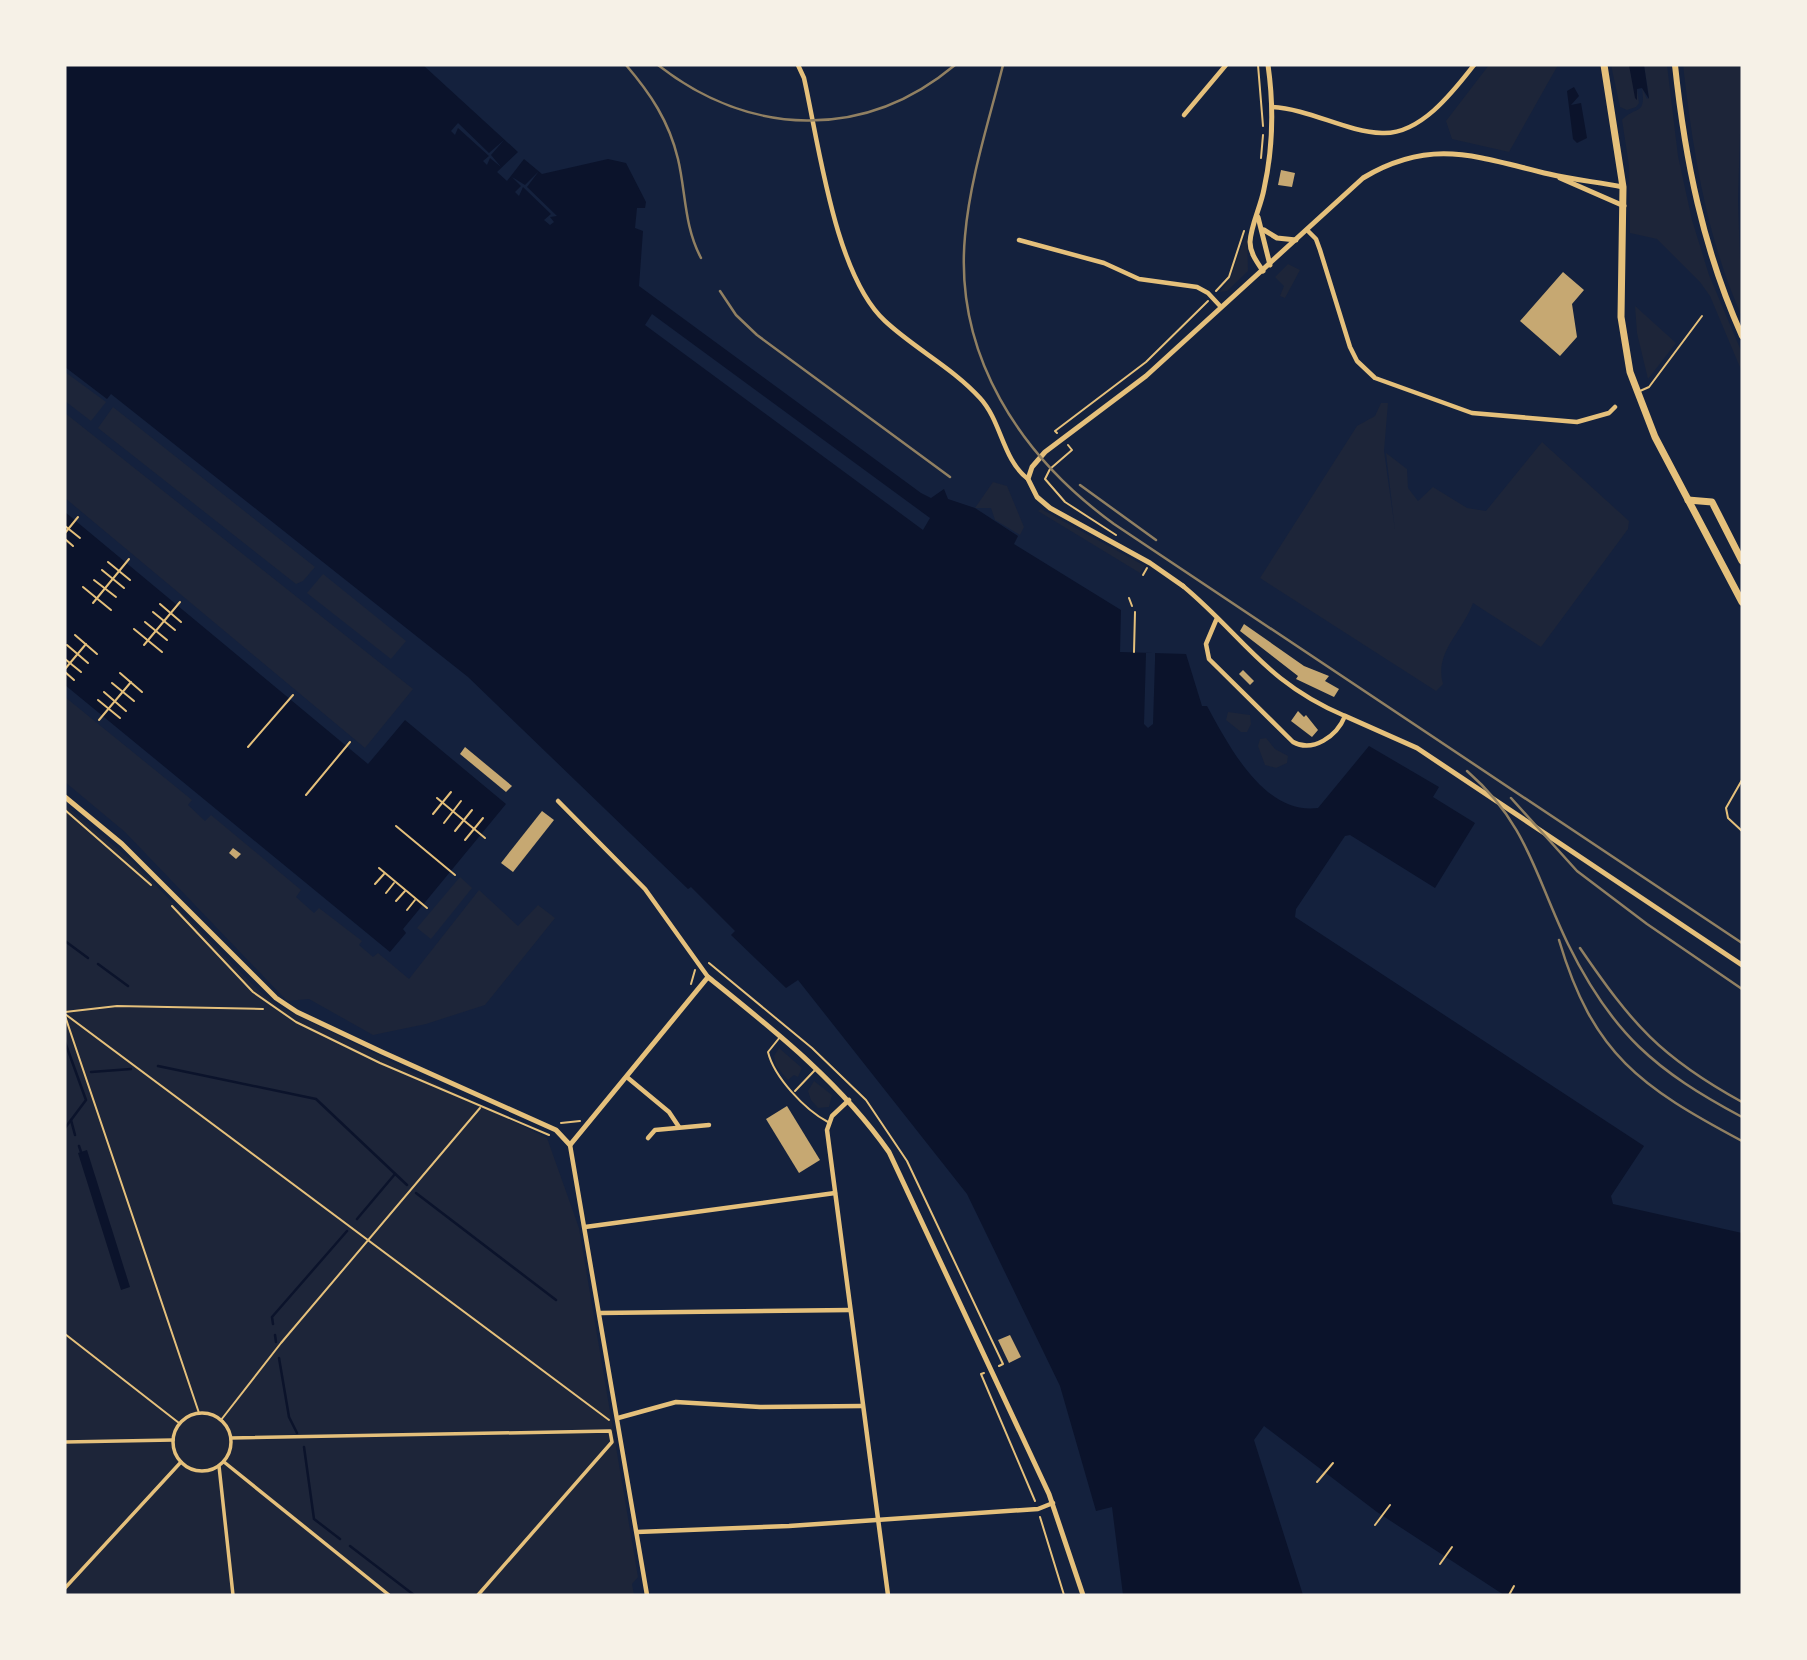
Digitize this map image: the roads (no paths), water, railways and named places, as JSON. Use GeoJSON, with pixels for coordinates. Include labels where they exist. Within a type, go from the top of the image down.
{"type":"FeatureCollection","features":[{"type":"Feature","properties":{"kind":"highway"},"geometry":{"type":"LineString","coordinates":[[1604,65],[1625,206],[1621,317],[1636,394],[1742,602]]}},
{"type":"Feature","properties":{"kind":"highway"},"geometry":{"type":"LineString","coordinates":[[1688,500],[1712,502],[1742,561]]}},
{"type":"Feature","properties":{"kind":"main road"},"geometry":{"type":"LineString","coordinates":[[1675,65],[1683,139],[1702,229],[1742,336]]}},
{"type":"Feature","properties":{"kind":"street"},"geometry":{"type":"LineString","coordinates":[[798,65],[804,78],[842,247],[853,276],[885,321],[982,400],[995,422],[1010,458],[1028,479],[1037,497],[1050,508],[1150,563],[1183,586],[1250,654],[1287,686],[1345,716],[1417,748],[1742,964]]}},
{"type":"Feature","properties":{"kind":"street"},"geometry":{"type":"LineString","coordinates":[[1184,116],[1226,65]]}},
{"type":"Feature","properties":{"kind":"street"},"geometry":{"type":"LineString","coordinates":[[1263,271],[1252,254],[1250,239],[1258,217],[1269,160],[1272,107],[1268,65]]}},
{"type":"Feature","properties":{"kind":"street"},"geometry":{"type":"LineString","coordinates":[[1272,107],[1296,109],[1382,134],[1397,132],[1423,119],[1474,65]]}},
{"type":"Feature","properties":{"kind":"street"},"geometry":{"type":"LineString","coordinates":[[1028,479],[1032,467],[1045,452],[1146,376],[1363,178],[1379,168],[1433,152],[1469,155],[1553,175],[1623,187]]}},
{"type":"Feature","properties":{"kind":"street"},"geometry":{"type":"LineString","coordinates":[[1553,175],[1625,206]]}},
{"type":"Feature","properties":{"kind":"street"},"geometry":{"type":"LineString","coordinates":[[1258,217],[1270,265]]}},
{"type":"Feature","properties":{"kind":"street"},"geometry":{"type":"LineString","coordinates":[[1261,228],[1277,238],[1296,240]]}},
{"type":"Feature","properties":{"kind":"street"},"geometry":{"type":"LineString","coordinates":[[1307,230],[1316,239],[1350,347],[1357,361],[1375,378],[1472,413],[1577,422],[1609,413],[1615,407]]}},
{"type":"Feature","properties":{"kind":"street"},"geometry":{"type":"LineString","coordinates":[[1019,240],[1104,263],[1139,279],[1197,287],[1221,307]]}},
{"type":"Feature","properties":{"kind":"street"},"geometry":{"type":"LineString","coordinates":[[1217,618],[1206,644],[1209,659],[1293,742],[1303,747],[1313,747],[1336,730],[1345,716]]}},
{"type":"Feature","properties":{"kind":"street"},"geometry":{"type":"LineString","coordinates":[[65,797],[122,844],[276,998],[297,1012],[563,1134],[570,1145],[585,1227],[647,1595]]}},
{"type":"Feature","properties":{"kind":"street"},"geometry":{"type":"LineString","coordinates":[[558,801],[645,889],[708,977],[817,1068],[849,1099],[889,1152],[907,1185],[1052,1503],[1083,1595]]}},
{"type":"Feature","properties":{"kind":"street"},"geometry":{"type":"LineString","coordinates":[[570,1145],[628,1078],[708,977]]}},
{"type":"Feature","properties":{"kind":"street"},"geometry":{"type":"LineString","coordinates":[[628,1078],[669,1112],[679,1127]]}},
{"type":"Feature","properties":{"kind":"street"},"geometry":{"type":"LineString","coordinates":[[849,1099],[829,1122],[835,1193],[888,1595]]}},
{"type":"Feature","properties":{"kind":"street"},"geometry":{"type":"LineString","coordinates":[[648,1138],[655,1129],[709,1125]]}},
{"type":"Feature","properties":{"kind":"street"},"geometry":{"type":"LineString","coordinates":[[585,1227],[835,1193]]}},
{"type":"Feature","properties":{"kind":"street"},"geometry":{"type":"LineString","coordinates":[[600,1313],[850,1310]]}},
{"type":"Feature","properties":{"kind":"street"},"geometry":{"type":"LineString","coordinates":[[618,1418],[676,1402],[760,1407],[862,1406]]}},
{"type":"Feature","properties":{"kind":"street"},"geometry":{"type":"LineString","coordinates":[[199,1413],[221,1419],[231,1438],[229,1455],[224,1462],[203,1471],[181,1462],[173,1440],[179,1423],[199,1413]]}},
{"type":"Feature","properties":{"kind":"street"},"geometry":{"type":"LineString","coordinates":[[231,1438],[610,1431],[612,1442],[478,1595]]}},
{"type":"Feature","properties":{"kind":"street"},"geometry":{"type":"LineString","coordinates":[[65,1442],[173,1440]]}},
{"type":"Feature","properties":{"kind":"street"},"geometry":{"type":"LineString","coordinates":[[65,1588],[181,1462]]}},
{"type":"Feature","properties":{"kind":"street"},"geometry":{"type":"LineString","coordinates":[[224,1462],[389,1595]]}},
{"type":"Feature","properties":{"kind":"street"},"geometry":{"type":"LineString","coordinates":[[219,1466],[233,1595]]}},
{"type":"Feature","properties":{"kind":"street"},"geometry":{"type":"LineString","coordinates":[[637,1532],[879,1521],[1038,1509],[1052,1503]]}},
{"type":"Feature","properties":{"kind":"lane"},"geometry":{"type":"LineString","coordinates":[[1636,394],[1648,387],[1702,316]]}},
{"type":"Feature","properties":{"kind":"lane"},"geometry":{"type":"LineString","coordinates":[[1134,652],[1135,612]]}},
{"type":"Feature","properties":{"kind":"lane"},"geometry":{"type":"LineString","coordinates":[[1742,780],[1726,808],[1728,818],[1742,831]]}},
{"type":"Feature","properties":{"kind":"lane"},"geometry":{"type":"LineString","coordinates":[[780,1036],[768,1052],[771,1065],[817,1115],[829,1122]]}},
{"type":"Feature","properties":{"kind":"lane"},"geometry":{"type":"LineString","coordinates":[[794,1091],[817,1068]]}},
{"type":"Feature","properties":{"kind":"waterway"},"geometry":{"type":"LineString","coordinates":[[65,941],[88,958]]}},
{"type":"Feature","properties":{"kind":"waterway"},"geometry":{"type":"LineString","coordinates":[[98,964],[128,986]]}},
{"type":"Feature","properties":{"kind":"waterway"},"geometry":{"type":"LineString","coordinates":[[65,1042],[86,1100],[65,1128]]}},
{"type":"Feature","properties":{"kind":"waterway"},"geometry":{"type":"LineString","coordinates":[[158,1066],[316,1099],[407,1185]]}},
{"type":"Feature","properties":{"kind":"waterway"},"geometry":{"type":"LineString","coordinates":[[91,1072],[131,1069]]}},
{"type":"Feature","properties":{"kind":"waterway"},"geometry":{"type":"LineString","coordinates":[[71,1120],[75,1135]]}},
{"type":"Feature","properties":{"kind":"waterway"},"geometry":{"type":"LineString","coordinates":[[79,1146],[81,1152]]}},
{"type":"Feature","properties":{"kind":"waterway"},"geometry":{"type":"LineString","coordinates":[[357,1219],[395,1174]]}},
{"type":"Feature","properties":{"kind":"waterway"},"geometry":{"type":"LineString","coordinates":[[416,1193],[556,1300]]}},
{"type":"Feature","properties":{"kind":"waterway"},"geometry":{"type":"LineString","coordinates":[[273,1324],[272,1317],[347,1231]]}},
{"type":"Feature","properties":{"kind":"waterway"},"geometry":{"type":"LineString","coordinates":[[275,1335],[276,1342]]}},
{"type":"Feature","properties":{"kind":"waterway"},"geometry":{"type":"LineString","coordinates":[[279,1358],[289,1417],[297,1433]]}},
{"type":"Feature","properties":{"kind":"waterway"},"geometry":{"type":"LineString","coordinates":[[304,1447],[314,1519],[340,1539]]}},
{"type":"Feature","properties":{"kind":"waterway"},"geometry":{"type":"LineString","coordinates":[[350,1546],[414,1595]]}},
{"type":"Feature","properties":{"kind":"railway"},"geometry":{"type":"LineString","coordinates":[[626,65],[651,97],[669,132],[681,172],[691,234],[701,258]]}},
{"type":"Feature","properties":{"kind":"railway"},"geometry":{"type":"LineString","coordinates":[[658,65],[693,89],[730,106],[768,117],[807,120],[845,117],[883,107],[920,90],[955,65]]}},
{"type":"Feature","properties":{"kind":"railway"},"geometry":{"type":"LineString","coordinates":[[1003,65],[967,214],[964,280],[970,322],[1000,399],[1023,434],[1050,467],[1080,497],[1114,524],[1742,943]]}},
{"type":"Feature","properties":{"kind":"railway"},"geometry":{"type":"LineString","coordinates":[[720,291],[736,315],[757,335],[950,477]]}},
{"type":"Feature","properties":{"kind":"railway"},"geometry":{"type":"LineString","coordinates":[[1080,485],[1156,540]]}},
{"type":"Feature","properties":{"kind":"railway"},"geometry":{"type":"LineString","coordinates":[[1467,771],[1488,791],[1517,831],[1568,944],[1602,1003],[1620,1026],[1661,1066],[1742,1117]]}},
{"type":"Feature","properties":{"kind":"railway"},"geometry":{"type":"LineString","coordinates":[[1511,798],[1577,871],[1647,924],[1742,989]]}},
{"type":"Feature","properties":{"kind":"railway"},"geometry":{"type":"LineString","coordinates":[[1559,940],[1572,979],[1588,1012],[1605,1040],[1625,1063],[1676,1103],[1742,1141]]}},
{"type":"Feature","properties":{"kind":"railway"},"geometry":{"type":"LineString","coordinates":[[1580,948],[1616,998],[1650,1037],[1689,1070],[1742,1102]]}}]}
